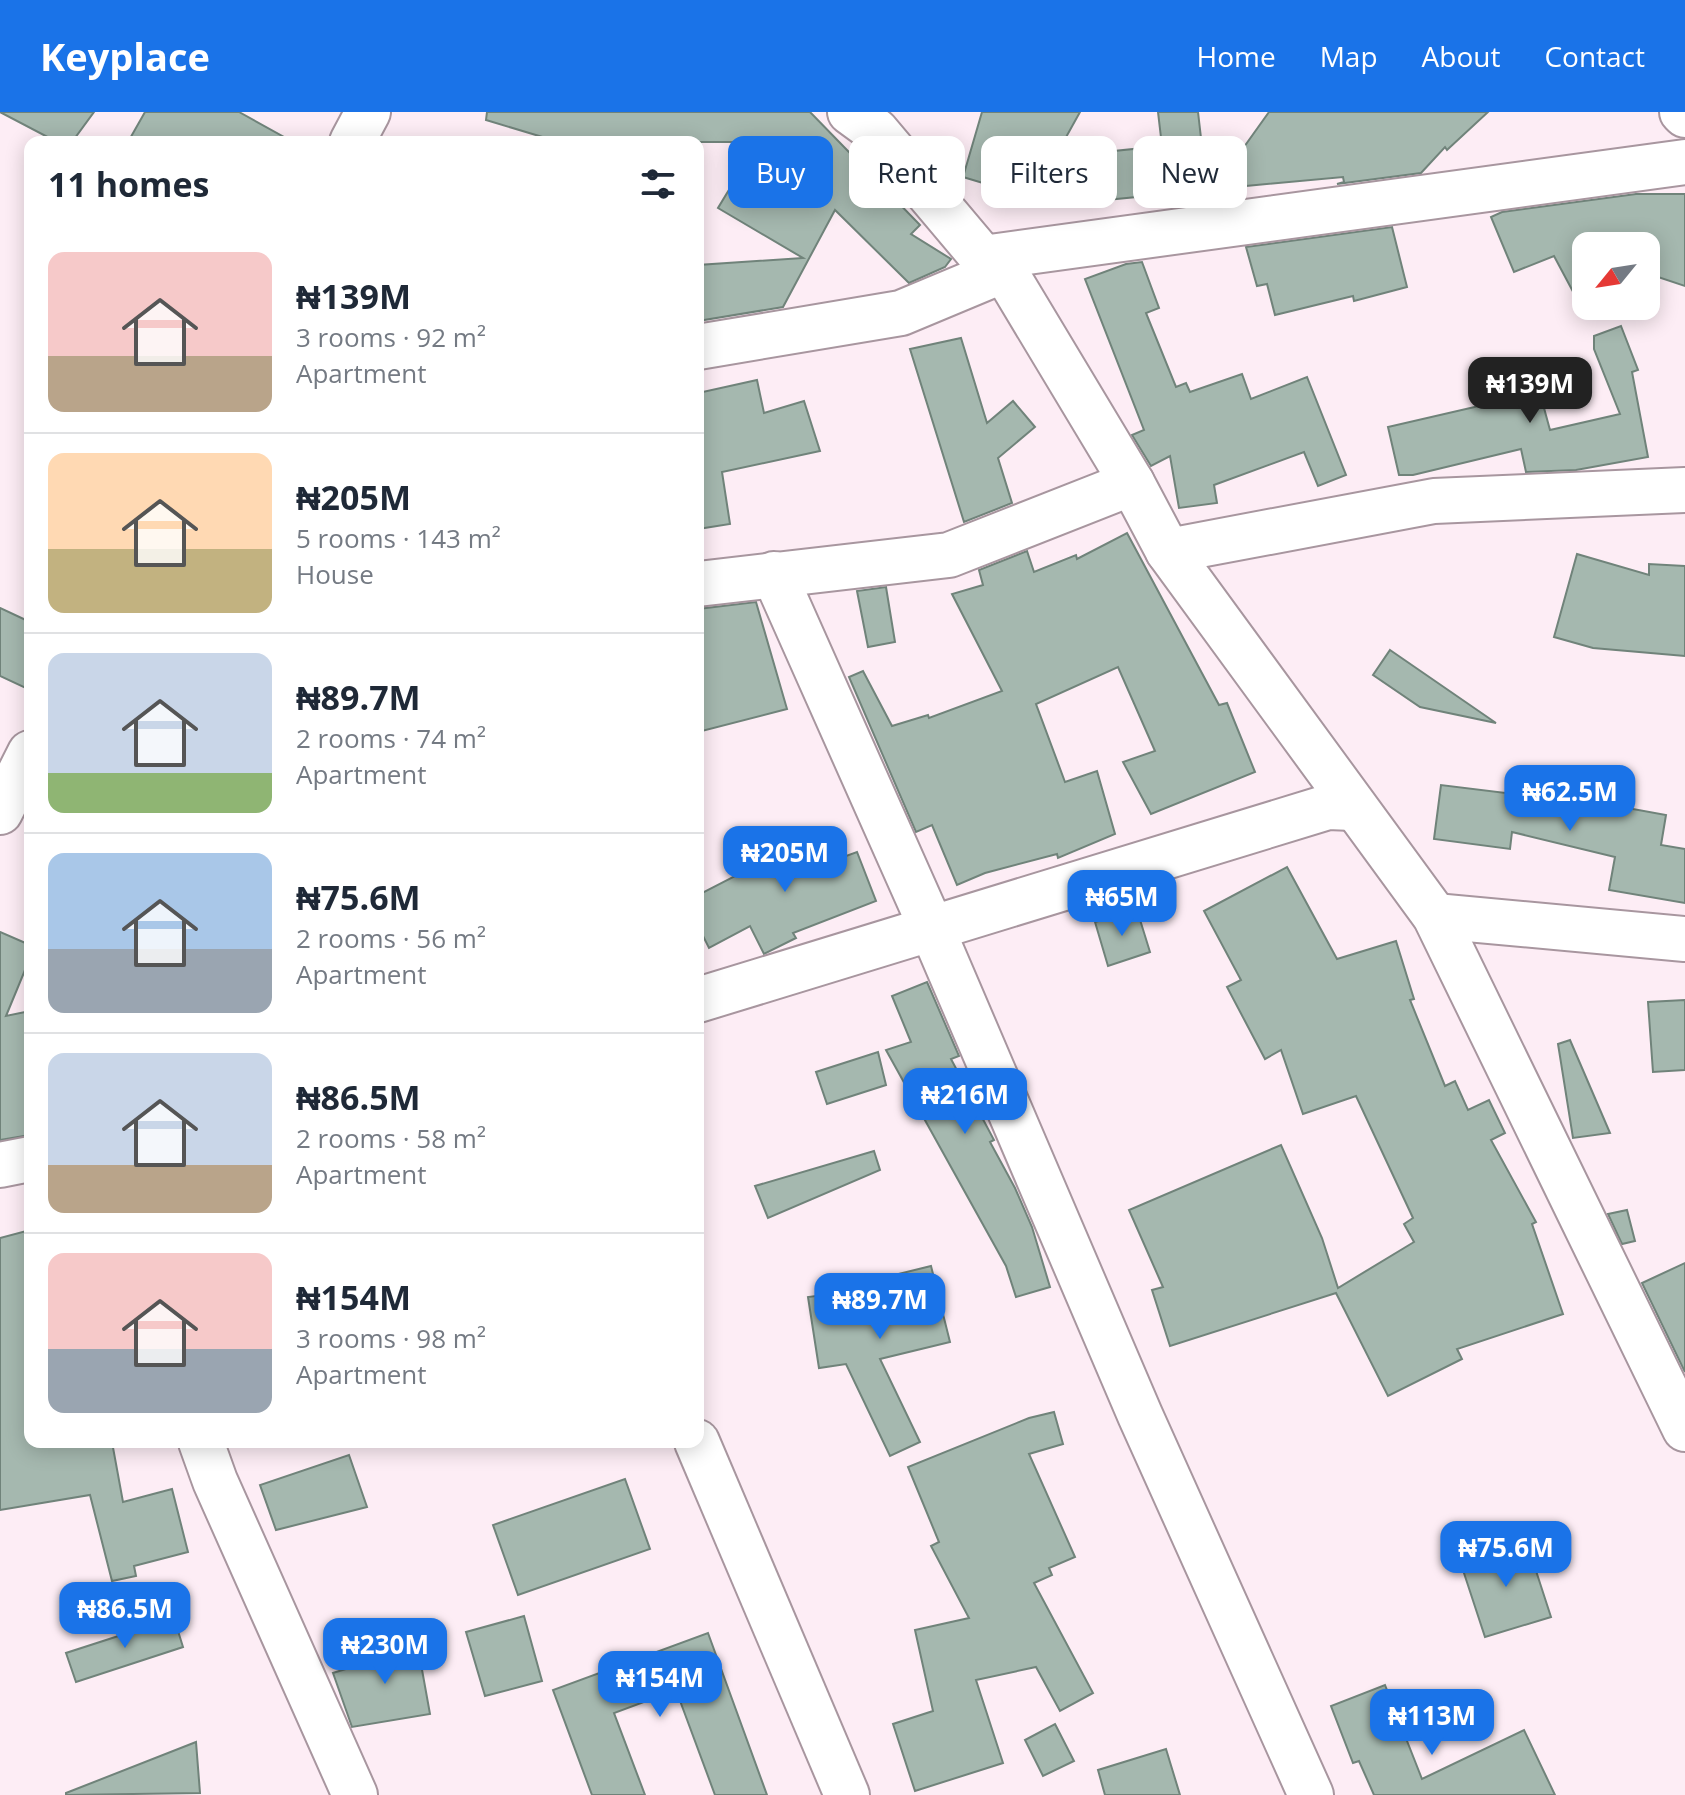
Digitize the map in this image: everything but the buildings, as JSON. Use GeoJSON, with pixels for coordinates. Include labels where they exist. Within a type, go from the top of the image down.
{"type":"FeatureCollection","features":[{"type":"Feature","properties":{"kind":"street"},"geometry":{"type":"LineString","coordinates":[[355,136],[368,112]]}},
{"type":"Feature","properties":{"kind":"street"},"geometry":{"type":"LineString","coordinates":[[381,112],[386,136]]}},
{"type":"Feature","properties":{"kind":"street"},"geometry":{"type":"LineString","coordinates":[[850,112],[876,131],[994,264],[1132,483],[1168,551],[1353,808],[1435,916],[1682,1414]]}},
{"type":"Feature","properties":{"kind":"street"},"geometry":{"type":"LineString","coordinates":[[704,346],[901,313],[994,264],[1685,162]]}},
{"type":"Feature","properties":{"kind":"street"},"geometry":{"type":"LineString","coordinates":[[704,583],[949,555],[1132,483]]}},
{"type":"Feature","properties":{"kind":"street"},"geometry":{"type":"LineString","coordinates":[[1168,551],[1434,501],[1685,490]]}},
{"type":"Feature","properties":{"kind":"street"},"geometry":{"type":"LineString","coordinates":[[774,574],[932,929],[1140,1415],[1311,1795]]}},
{"type":"Feature","properties":{"kind":"street"},"geometry":{"type":"LineString","coordinates":[[0,812],[24,765]]}},
{"type":"Feature","properties":{"kind":"street"},"geometry":{"type":"LineString","coordinates":[[704,998],[1328,807],[1353,808]]}},
{"type":"Feature","properties":{"kind":"street"},"geometry":{"type":"LineString","coordinates":[[1435,916],[1685,939]]}},
{"type":"Feature","properties":{"kind":"street"},"geometry":{"type":"LineString","coordinates":[[0,1165],[24,1160]]}},
{"type":"Feature","properties":{"kind":"street"},"geometry":{"type":"LineString","coordinates":[[203,1448],[221,1495],[355,1795]]}},
{"type":"Feature","properties":{"kind":"street"},"geometry":{"type":"LineString","coordinates":[[700,1448],[847,1795]]}}]}
